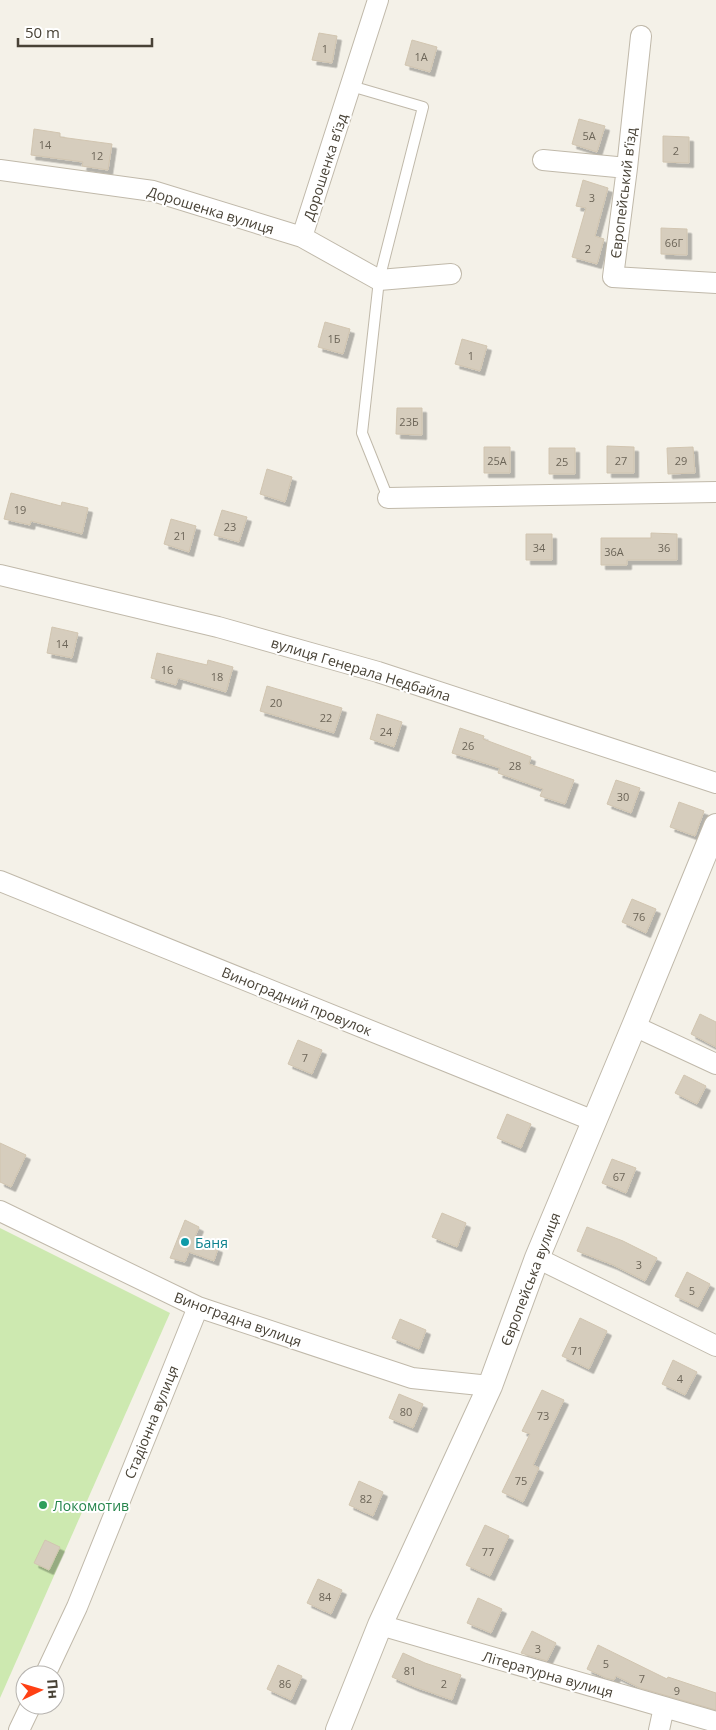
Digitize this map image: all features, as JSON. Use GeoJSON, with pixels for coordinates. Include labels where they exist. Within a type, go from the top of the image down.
{"type":"FeatureCollection","features":[{"type":"Feature","properties":{"kind":"street","name":"Дорошенка в’їзд"},"geometry":{"type":"LineString","coordinates":[[378,0],[302,237],[379,280]]}},
{"type":"Feature","properties":{"kind":"street","name":"Європейський в’їзд"},"geometry":{"type":"LineString","coordinates":[[641,36],[628,168],[613,277],[716,283]]}},
{"type":"Feature","properties":{"kind":"street"},"geometry":{"type":"LineString","coordinates":[[543,160],[628,168]]}},
{"type":"Feature","properties":{"kind":"street","name":"Дорошенка вулиця"},"geometry":{"type":"LineString","coordinates":[[0,170],[153,191],[302,237]]}},
{"type":"Feature","properties":{"kind":"street"},"geometry":{"type":"LineString","coordinates":[[379,280],[451,274]]}},
{"type":"Feature","properties":{"kind":"street"},"geometry":{"type":"LineString","coordinates":[[388,498],[716,492]]}},
{"type":"Feature","properties":{"kind":"street","name":"вулиця Генерала Недбайла"},"geometry":{"type":"LineString","coordinates":[[0,575],[218,628],[378,672],[716,783]]}},
{"type":"Feature","properties":{"kind":"street","name":"Європейська вулиця"},"geometry":{"type":"LineString","coordinates":[[338,1730],[380,1625],[490,1386],[537,1258],[716,826]]}},
{"type":"Feature","properties":{"kind":"street","name":"Виноградний провулок"},"geometry":{"type":"LineString","coordinates":[[0,881],[594,1121]]}},
{"type":"Feature","properties":{"kind":"street"},"geometry":{"type":"LineString","coordinates":[[634,1026],[716,1064]]}},
{"type":"Feature","properties":{"kind":"street","name":"Виноградна вулиця"},"geometry":{"type":"LineString","coordinates":[[0,1211],[198,1307],[412,1378],[490,1386]]}},
{"type":"Feature","properties":{"kind":"street"},"geometry":{"type":"LineString","coordinates":[[537,1258],[716,1346]]}},
{"type":"Feature","properties":{"kind":"street","name":"Стадіонна вулиця"},"geometry":{"type":"LineString","coordinates":[[50,1665],[77,1607],[198,1307]]}},
{"type":"Feature","properties":{"kind":"street","name":"Літературна вулиця"},"geometry":{"type":"LineString","coordinates":[[380,1625],[716,1722]]}},
{"type":"Feature","properties":{"kind":"street"},"geometry":{"type":"LineString","coordinates":[[659,1730],[664,1707]]}},
{"type":"Feature","properties":{"kind":"street"},"geometry":{"type":"LineString","coordinates":[[19,1730],[26,1715]]}},
{"type":"Feature","properties":{"kind":"lane"},"geometry":{"type":"LineString","coordinates":[[351,86],[423,107],[379,280],[362,433],[388,498]]}},
{"type":"Feature","properties":{"kind":"green space","name":"Локомотив"},"geometry":{"type":"Polygon","coordinates":[[[0,1228],[170,1313],[0,1698],[0,1228]]]}},
{"type":"Feature","properties":{"kind":"building"},"geometry":{"type":"Polygon","coordinates":[[[319,33],[337,36],[332,63],[312,60],[319,33]]]}},
{"type":"Feature","properties":{"kind":"building"},"geometry":{"type":"Polygon","coordinates":[[[412,40],[437,47],[430,72],[405,65],[412,40]]]}},
{"type":"Feature","properties":{"kind":"building"},"geometry":{"type":"Polygon","coordinates":[[[579,119],[605,126],[597,152],[572,144],[579,119]]]}},
{"type":"Feature","properties":{"kind":"building"},"geometry":{"type":"Polygon","coordinates":[[[34,129],[60,133],[60,137],[112,144],[108,170],[82,166],[83,162],[31,155],[34,129]]]}},
{"type":"Feature","properties":{"kind":"building"},"geometry":{"type":"Polygon","coordinates":[[[663,136],[689,137],[689,163],[663,162],[663,136]]]}},
{"type":"Feature","properties":{"kind":"building"},"geometry":{"type":"Polygon","coordinates":[[[583,180],[608,188],[595,236],[604,239],[597,264],[572,257],[586,208],[576,206],[583,180]]]}},
{"type":"Feature","properties":{"kind":"building"},"geometry":{"type":"Polygon","coordinates":[[[661,228],[687,229],[687,255],[661,254],[661,228]]]}},
{"type":"Feature","properties":{"kind":"building"},"geometry":{"type":"Polygon","coordinates":[[[325,322],[350,329],[343,354],[318,347],[325,322]]]}},
{"type":"Feature","properties":{"kind":"building"},"geometry":{"type":"Polygon","coordinates":[[[462,339],[487,346],[480,371],[455,364],[462,339]]]}},
{"type":"Feature","properties":{"kind":"building"},"geometry":{"type":"Polygon","coordinates":[[[397,408],[422,408],[422,435],[396,434],[397,408]]]}},
{"type":"Feature","properties":{"kind":"building"},"geometry":{"type":"Polygon","coordinates":[[[607,446],[634,447],[634,473],[607,473],[607,446]]]}},
{"type":"Feature","properties":{"kind":"building"},"geometry":{"type":"Polygon","coordinates":[[[484,447],[510,447],[510,473],[484,473],[484,447]]]}},
{"type":"Feature","properties":{"kind":"building"},"geometry":{"type":"Polygon","coordinates":[[[693,447],[695,473],[668,474],[667,448],[693,447]]]}},
{"type":"Feature","properties":{"kind":"building"},"geometry":{"type":"Polygon","coordinates":[[[549,448],[575,448],[575,474],[549,474],[549,448]]]}},
{"type":"Feature","properties":{"kind":"building"},"geometry":{"type":"Polygon","coordinates":[[[267,469],[292,477],[285,502],[260,494],[267,469]]]}},
{"type":"Feature","properties":{"kind":"building"},"geometry":{"type":"Polygon","coordinates":[[[11,493],[61,506],[62,502],[88,508],[82,534],[31,521],[30,525],[4,519],[11,493]]]}},
{"type":"Feature","properties":{"kind":"building"},"geometry":{"type":"Polygon","coordinates":[[[222,510],[247,517],[239,542],[214,535],[222,510]]]}},
{"type":"Feature","properties":{"kind":"building"},"geometry":{"type":"Polygon","coordinates":[[[171,519],[196,526],[189,552],[164,544],[171,519]]]}},
{"type":"Feature","properties":{"kind":"building"},"geometry":{"type":"Polygon","coordinates":[[[651,533],[677,534],[677,560],[627,560],[627,565],[601,565],[601,538],[651,538],[651,533]]]}},
{"type":"Feature","properties":{"kind":"building"},"geometry":{"type":"Polygon","coordinates":[[[526,534],[552,534],[552,560],[526,560],[526,534]]]}},
{"type":"Feature","properties":{"kind":"building"},"geometry":{"type":"Polygon","coordinates":[[[52,627],[78,633],[72,658],[47,653],[52,627]]]}},
{"type":"Feature","properties":{"kind":"building"},"geometry":{"type":"Polygon","coordinates":[[[157,653],[207,665],[208,660],[233,667],[226,692],[178,678],[176,685],[151,678],[157,653]]]}},
{"type":"Feature","properties":{"kind":"building"},"geometry":{"type":"Polygon","coordinates":[[[267,686],[342,708],[334,733],[260,711],[267,686]]]}},
{"type":"Feature","properties":{"kind":"building"},"geometry":{"type":"Polygon","coordinates":[[[377,714],[402,722],[394,747],[370,739],[377,714]]]}},
{"type":"Feature","properties":{"kind":"building"},"geometry":{"type":"Polygon","coordinates":[[[460,728],[484,736],[483,739],[531,757],[529,764],[574,780],[565,804],[540,796],[543,789],[498,773],[500,768],[452,753],[460,728]]]}},
{"type":"Feature","properties":{"kind":"building"},"geometry":{"type":"Polygon","coordinates":[[[616,780],[640,788],[631,813],[607,804],[616,780]]]}},
{"type":"Feature","properties":{"kind":"building"},"geometry":{"type":"Polygon","coordinates":[[[679,802],[704,811],[695,836],[670,827],[679,802]]]}},
{"type":"Feature","properties":{"kind":"building"},"geometry":{"type":"Polygon","coordinates":[[[632,899],[656,909],[646,933],[622,922],[632,899]]]}},
{"type":"Feature","properties":{"kind":"building"},"geometry":{"type":"Polygon","coordinates":[[[700,1014],[716,1022],[716,1047],[691,1034],[700,1014]]]}},
{"type":"Feature","properties":{"kind":"building"},"geometry":{"type":"Polygon","coordinates":[[[298,1040],[322,1050],[312,1074],[288,1064],[298,1040]]]}},
{"type":"Feature","properties":{"kind":"building"},"geometry":{"type":"Polygon","coordinates":[[[684,1075],[706,1086],[697,1104],[675,1093],[684,1075]]]}},
{"type":"Feature","properties":{"kind":"building"},"geometry":{"type":"Polygon","coordinates":[[[507,1114],[531,1124],[521,1148],[497,1138],[507,1114]]]}},
{"type":"Feature","properties":{"kind":"building"},"geometry":{"type":"Polygon","coordinates":[[[0,1143],[26,1155],[11,1187],[0,1182],[0,1143]]]}},
{"type":"Feature","properties":{"kind":"building"},"geometry":{"type":"Polygon","coordinates":[[[612,1159],[636,1168],[626,1193],[602,1183],[612,1159]]]}},
{"type":"Feature","properties":{"kind":"building"},"geometry":{"type":"Polygon","coordinates":[[[442,1213],[466,1223],[457,1247],[432,1237],[442,1213]]]}},
{"type":"Feature","properties":{"kind":"building","name":"Баня"},"geometry":{"type":"Polygon","coordinates":[[[185,1220],[199,1227],[194,1239],[218,1248],[214,1261],[189,1252],[185,1262],[170,1258],[185,1220]]]}},
{"type":"Feature","properties":{"kind":"building"},"geometry":{"type":"Polygon","coordinates":[[[587,1227],[623,1241],[657,1258],[645,1281],[613,1265],[577,1251],[587,1227]]]}},
{"type":"Feature","properties":{"kind":"building"},"geometry":{"type":"Polygon","coordinates":[[[687,1272],[710,1284],[698,1307],[675,1296],[687,1272]]]}},
{"type":"Feature","properties":{"kind":"building"},"geometry":{"type":"Polygon","coordinates":[[[580,1318],[607,1331],[589,1369],[562,1356],[580,1318]]]}},
{"type":"Feature","properties":{"kind":"building"},"geometry":{"type":"Polygon","coordinates":[[[400,1319],[426,1330],[419,1349],[392,1338],[400,1319]]]}},
{"type":"Feature","properties":{"kind":"building"},"geometry":{"type":"Polygon","coordinates":[[[673,1360],[697,1372],[685,1395],[662,1384],[673,1360]]]}},
{"type":"Feature","properties":{"kind":"building"},"geometry":{"type":"Polygon","coordinates":[[[542,1390],[564,1400],[533,1465],[539,1468],[523,1502],[502,1492],[530,1434],[522,1431],[542,1390]]]}},
{"type":"Feature","properties":{"kind":"building"},"geometry":{"type":"Polygon","coordinates":[[[399,1394],[423,1404],[413,1428],[389,1418],[399,1394]]]}},
{"type":"Feature","properties":{"kind":"building"},"geometry":{"type":"Polygon","coordinates":[[[359,1481],[383,1492],[373,1516],[349,1505],[359,1481]]]}},
{"type":"Feature","properties":{"kind":"building"},"geometry":{"type":"Polygon","coordinates":[[[485,1525],[509,1536],[490,1576],[466,1565],[485,1525]]]}},
{"type":"Feature","properties":{"kind":"building"},"geometry":{"type":"Polygon","coordinates":[[[45,1540],[60,1547],[49,1570],[34,1563],[45,1540]]]}},
{"type":"Feature","properties":{"kind":"building"},"geometry":{"type":"Polygon","coordinates":[[[318,1579],[342,1590],[331,1614],[307,1603],[318,1579]]]}},
{"type":"Feature","properties":{"kind":"building"},"geometry":{"type":"Polygon","coordinates":[[[478,1598],[502,1609],[491,1633],[467,1623],[478,1598]]]}},
{"type":"Feature","properties":{"kind":"building"},"geometry":{"type":"Polygon","coordinates":[[[532,1631],[556,1643],[547,1661],[521,1653],[532,1631]]]}},
{"type":"Feature","properties":{"kind":"building"},"geometry":{"type":"Polygon","coordinates":[[[598,1645],[667,1679],[668,1677],[716,1693],[716,1710],[640,1688],[616,1676],[614,1680],[606,1678],[587,1669],[598,1645]]]}},
{"type":"Feature","properties":{"kind":"building"},"geometry":{"type":"Polygon","coordinates":[[[403,1653],[425,1663],[461,1675],[452,1700],[392,1677],[403,1653]]]}},
{"type":"Feature","properties":{"kind":"building"},"geometry":{"type":"Polygon","coordinates":[[[278,1665],[302,1676],[291,1700],[267,1689],[278,1665]]]}},
{"type":"Feature","properties":{"kind":"place","name":"Баня"},"geometry":{"type":"Point","coordinates":[185,1242]}},
{"type":"Feature","properties":{"kind":"place","name":"Локомотив"},"geometry":{"type":"Point","coordinates":[43,1505]}}]}
